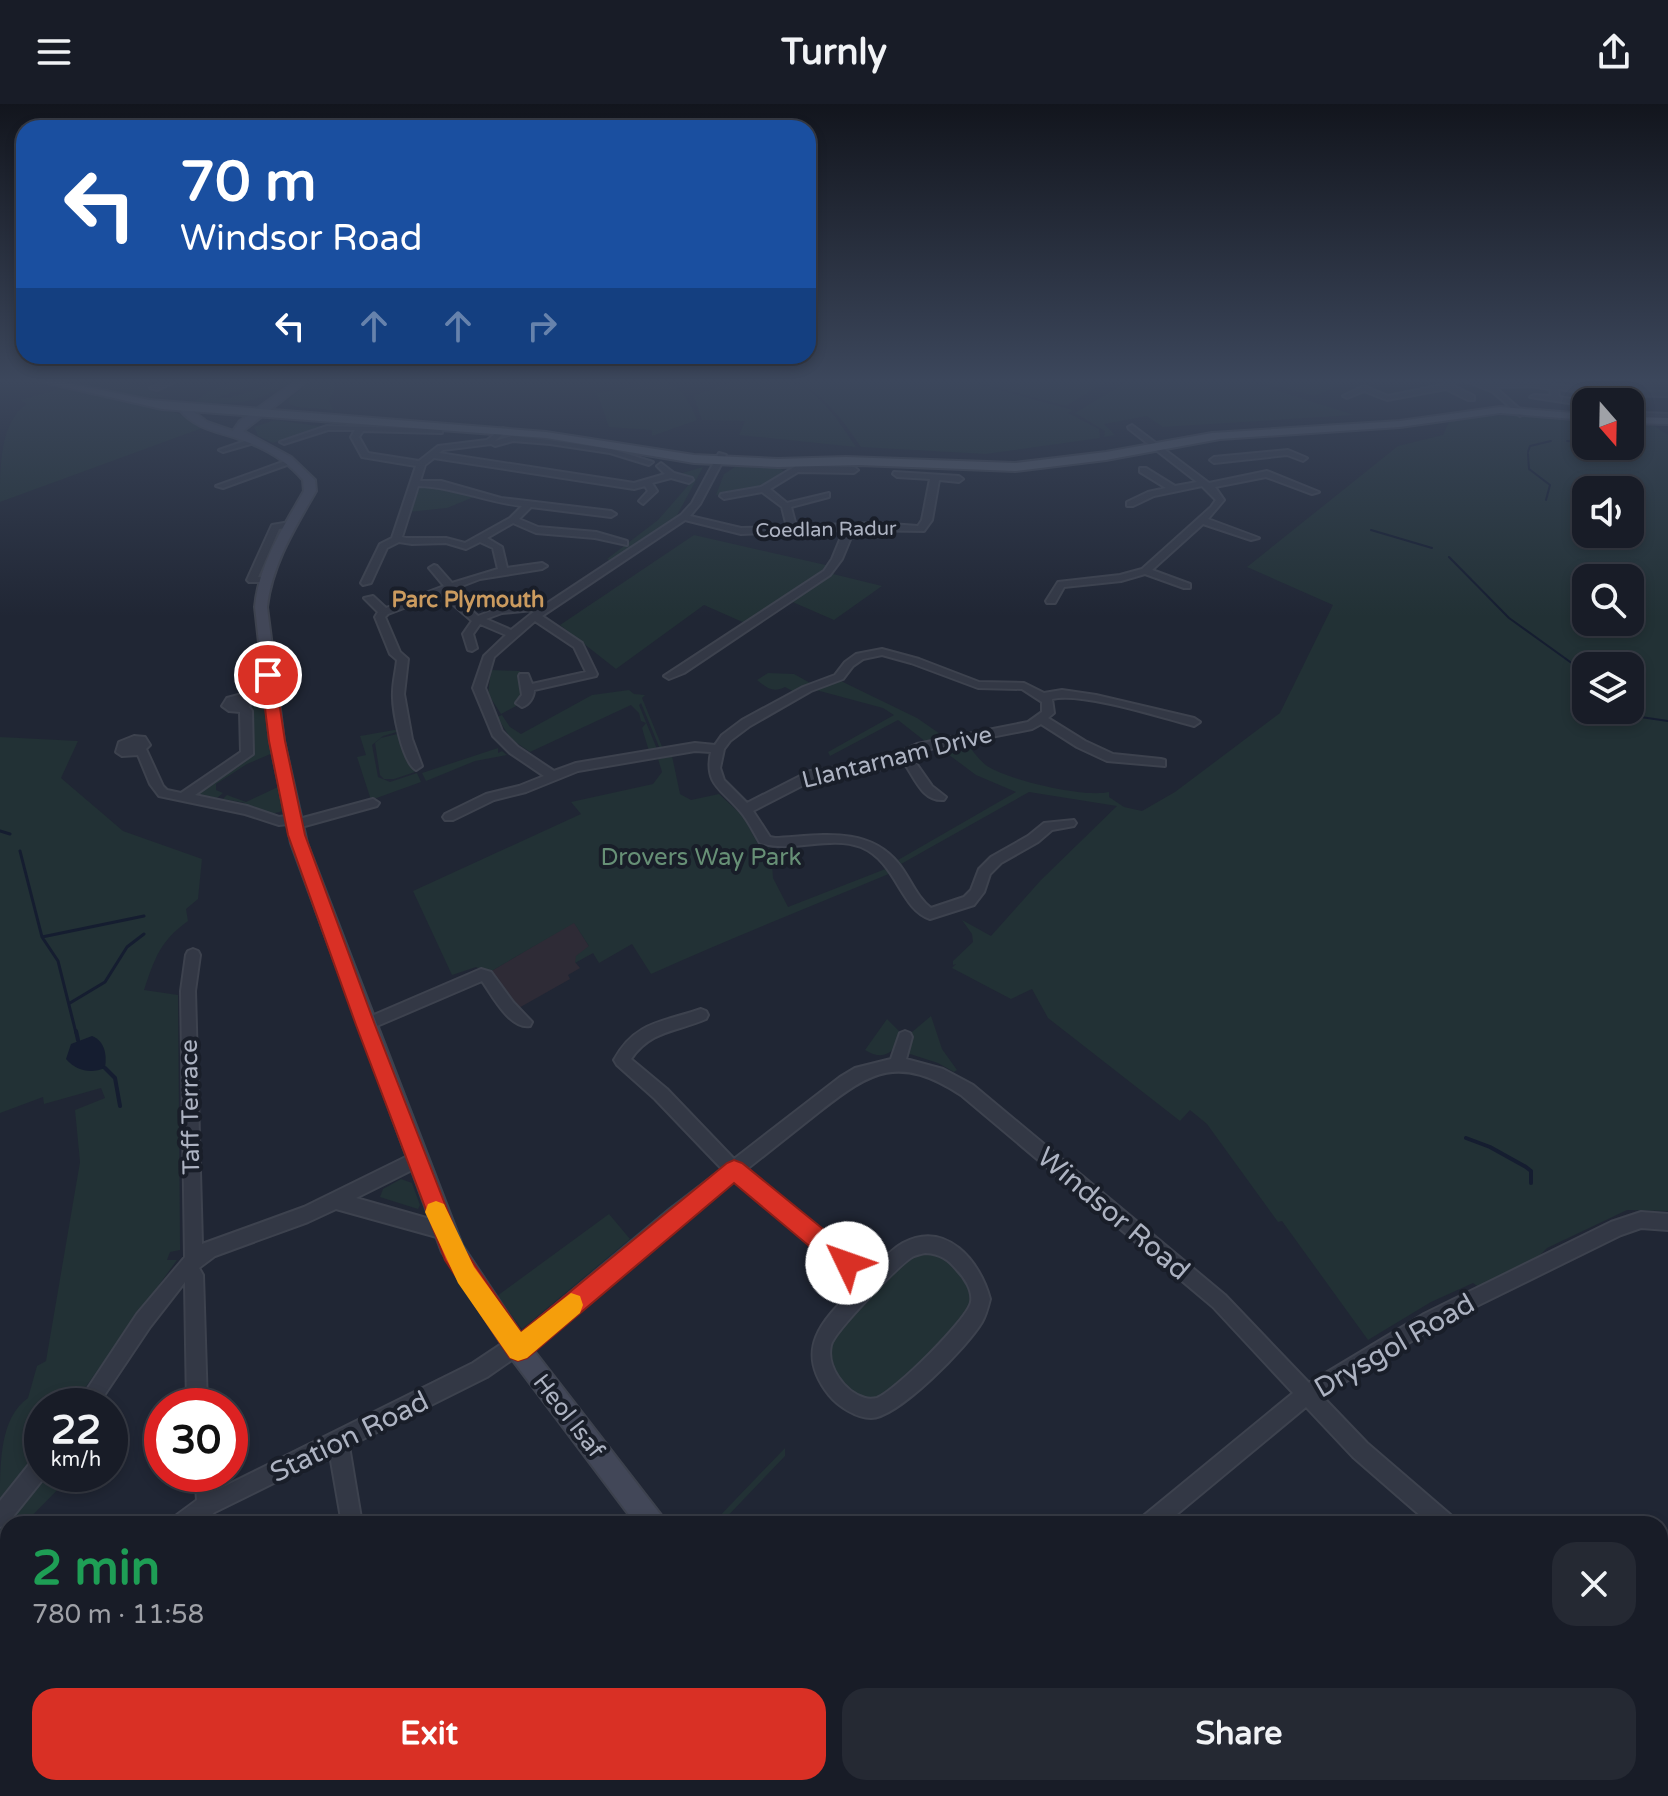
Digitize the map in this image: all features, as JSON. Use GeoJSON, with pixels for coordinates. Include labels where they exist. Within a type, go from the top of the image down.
{"type":"FeatureCollection","features":[{"type":"Feature","properties":{"kind":"main road"},"geometry":{"type":"LineString","coordinates":[[285,459],[291,462]]}},
{"type":"Feature","properties":{"kind":"main road"},"geometry":{"type":"LineString","coordinates":[[737,459],[856,466],[976,467],[1023,466],[1067,459]]}},
{"type":"Feature","properties":{"kind":"main road","name":"Heol Isaf"},"geometry":{"type":"LineString","coordinates":[[291,462],[307,477],[311,488],[265,580],[261,607],[263,645],[277,741],[294,822],[416,1160],[444,1231],[466,1275],[517,1348],[646,1516]]}},
{"type":"Feature","properties":{"kind":"street"},"geometry":{"type":"LineString","coordinates":[[390,459],[421,464]]}},
{"type":"Feature","properties":{"kind":"street"},"geometry":{"type":"LineString","coordinates":[[398,539],[396,533],[421,464],[428,459]]}},
{"type":"Feature","properties":{"kind":"street"},"geometry":{"type":"LineString","coordinates":[[460,459],[634,486],[671,475]]}},
{"type":"Feature","properties":{"kind":"street"},"geometry":{"type":"LineString","coordinates":[[637,459],[649,462]]}},
{"type":"Feature","properties":{"kind":"street"},"geometry":{"type":"LineString","coordinates":[[553,776],[499,737],[479,688],[485,664],[496,647],[532,612],[684,517],[696,504],[720,459]]}},
{"type":"Feature","properties":{"kind":"street"},"geometry":{"type":"LineString","coordinates":[[1051,601],[1061,584],[1121,578],[1145,571],[1220,500],[1173,459]]}},
{"type":"Feature","properties":{"kind":"street"},"geometry":{"type":"LineString","coordinates":[[1214,460],[1222,459]]}},
{"type":"Feature","properties":{"kind":"street"},"geometry":{"type":"LineString","coordinates":[[1247,459],[1267,474],[1315,492]]}},
{"type":"Feature","properties":{"kind":"street"},"geometry":{"type":"LineString","coordinates":[[220,486],[291,462]]}},
{"type":"Feature","properties":{"kind":"street"},"geometry":{"type":"LineString","coordinates":[[661,466],[671,475],[689,480]]}},
{"type":"Feature","properties":{"kind":"street"},"geometry":{"type":"LineString","coordinates":[[724,496],[764,489],[796,469],[856,466]]}},
{"type":"Feature","properties":{"kind":"street"},"geometry":{"type":"LineString","coordinates":[[1143,470],[1173,489]]}},
{"type":"Feature","properties":{"kind":"street"},"geometry":{"type":"LineString","coordinates":[[897,474],[959,479]]}},
{"type":"Feature","properties":{"kind":"street"},"geometry":{"type":"LineString","coordinates":[[1130,504],[1151,494],[1173,489],[1267,474]]}},
{"type":"Feature","properties":{"kind":"street","name":"Coedlan Radur"},"geometry":{"type":"LineString","coordinates":[[684,517],[741,531],[850,527],[921,529],[927,520],[935,477]]}},
{"type":"Feature","properties":{"kind":"street"},"geometry":{"type":"LineString","coordinates":[[416,483],[437,483],[489,499],[611,514]]}},
{"type":"Feature","properties":{"kind":"street"},"geometry":{"type":"LineString","coordinates":[[643,501],[653,491],[648,484]]}},
{"type":"Feature","properties":{"kind":"street"},"geometry":{"type":"LineString","coordinates":[[764,489],[786,506],[792,530]]}},
{"type":"Feature","properties":{"kind":"street"},"geometry":{"type":"LineString","coordinates":[[786,506],[826,495]]}},
{"type":"Feature","properties":{"kind":"street"},"geometry":{"type":"LineString","coordinates":[[366,583],[383,546],[398,539],[406,542],[447,538],[466,546],[513,520],[529,504]]}},
{"type":"Feature","properties":{"kind":"street"},"geometry":{"type":"LineString","coordinates":[[513,520],[536,530],[596,535],[624,543]]}},
{"type":"Feature","properties":{"kind":"street"},"geometry":{"type":"LineString","coordinates":[[1201,520],[1254,538]]}},
{"type":"Feature","properties":{"kind":"street"},"geometry":{"type":"LineString","coordinates":[[669,676],[691,665],[827,573],[837,559],[850,527]]}},
{"type":"Feature","properties":{"kind":"street"},"geometry":{"type":"LineString","coordinates":[[480,538],[497,547],[503,571]]}},
{"type":"Feature","properties":{"kind":"street"},"geometry":{"type":"LineString","coordinates":[[416,766],[406,739],[398,694],[404,661],[395,654],[380,619],[384,612],[503,571],[542,566]]}},
{"type":"Feature","properties":{"kind":"street"},"geometry":{"type":"LineString","coordinates":[[434,568],[446,589],[478,620],[510,633]]}},
{"type":"Feature","properties":{"kind":"street"},"geometry":{"type":"LineString","coordinates":[[1145,571],[1187,586]]}},
{"type":"Feature","properties":{"kind":"street"},"geometry":{"type":"LineString","coordinates":[[369,598],[384,612]]}},
{"type":"Feature","properties":{"kind":"street"},"geometry":{"type":"LineString","coordinates":[[472,648],[468,634],[478,620],[501,610],[532,612],[578,645],[592,674],[526,682],[528,695],[522,703]]}},
{"type":"Feature","properties":{"kind":"street","name":"Llantarnam Drive"},"geometry":{"type":"LineString","coordinates":[[718,749],[737,728],[807,689],[835,680],[854,659],[869,652],[882,652],[915,661],[978,685],[1024,686],[1044,697]]}},
{"type":"Feature","properties":{"kind":"street"},"geometry":{"type":"LineString","coordinates":[[1161,763],[1111,758],[1081,744],[1043,720],[1049,710],[1044,697],[1062,693],[1084,696],[1194,722]]}},
{"type":"Feature","properties":{"kind":"street"},"geometry":{"type":"LineString","coordinates":[[185,796],[247,754],[246,711],[241,707]]}},
{"type":"Feature","properties":{"kind":"street","name":"Llantarnam Drive"},"geometry":{"type":"LineString","coordinates":[[746,809],[807,776],[873,767],[917,748],[1043,720]]}},
{"type":"Feature","properties":{"kind":"street"},"geometry":{"type":"LineString","coordinates":[[449,817],[479,801],[576,767],[695,747],[718,749],[714,768],[719,782],[746,809],[768,842],[849,840],[877,847],[894,864],[922,910],[930,914],[969,901],[977,892],[984,872],[996,860],[1054,823],[1070,823]]}},
{"type":"Feature","properties":{"kind":"street"},"geometry":{"type":"LineString","coordinates":[[141,750],[159,791],[247,810],[279,821],[294,822],[373,803]]}},
{"type":"Feature","properties":{"kind":"street"},"geometry":{"type":"LineString","coordinates":[[904,755],[916,767],[925,789],[940,797]]}},
{"type":"Feature","properties":{"kind":"street","name":"Taff Terrace"},"geometry":{"type":"LineString","coordinates":[[193,955],[188,991],[191,1263],[194,1275],[197,1388]]}},
{"type":"Feature","properties":{"kind":"street"},"geometry":{"type":"LineString","coordinates":[[365,1025],[481,975],[486,976],[516,1016],[525,1022]]}},
{"type":"Feature","properties":{"kind":"street"},"geometry":{"type":"LineString","coordinates":[[701,1015],[645,1031],[622,1060],[661,1094],[734,1170],[871,1285]]}},
{"type":"Feature","properties":{"kind":"street"},"geometry":{"type":"LineString","coordinates":[[897,1064],[905,1037]]}},
{"type":"Feature","properties":{"kind":"street","name":"Windsor Road"},"geometry":{"type":"LineString","coordinates":[[517,1348],[734,1170],[858,1074],[897,1064],[934,1071],[967,1090],[1219,1301],[1380,1469],[1436,1516]]}},
{"type":"Feature","properties":{"kind":"street"},"geometry":{"type":"LineString","coordinates":[[99,1388],[191,1263],[210,1249],[337,1201],[416,1160]]}},
{"type":"Feature","properties":{"kind":"street"},"geometry":{"type":"LineString","coordinates":[[337,1201],[444,1231]]}},
{"type":"Feature","properties":{"kind":"street","name":"Drysgol Road"},"geometry":{"type":"LineString","coordinates":[[1159,1516],[1309,1395],[1430,1320],[1617,1228],[1641,1220],[1668,1222]]}},
{"type":"Feature","properties":{"kind":"street"},"geometry":{"type":"LineString","coordinates":[[929,1244],[946,1249],[972,1272],[981,1299],[972,1320],[898,1398],[874,1409],[857,1404],[838,1390],[825,1374],[820,1356],[821,1345],[829,1329],[871,1285],[908,1250],[929,1244]]}},
{"type":"Feature","properties":{"kind":"street","name":"Station Road"},"geometry":{"type":"LineString","coordinates":[[192,1516],[208,1505],[480,1370],[517,1348]]}},
{"type":"Feature","properties":{"kind":"street"},"geometry":{"type":"LineString","coordinates":[[338,1441],[351,1516]]}},
{"type":"Feature","properties":{"kind":"street"},"geometry":{"type":"LineString","coordinates":[[1,1516],[24,1487]]}},
{"type":"Feature","properties":{"kind":"street"},"geometry":{"type":"LineString","coordinates":[[207,1492],[208,1505]]}},
{"type":"Feature","properties":{"kind":"shaded area"},"geometry":{"type":"Polygon","coordinates":[[[574,922],[593,953],[575,962],[580,968],[568,975],[570,979],[517,1009],[488,973],[574,922]]]}},
{"type":"Feature","properties":{"kind":"green space"},"geometry":{"type":"Polygon","coordinates":[[[1,459],[118,459],[0,502],[1,459]]]}},
{"type":"Feature","properties":{"kind":"green space"},"geometry":{"type":"Polygon","coordinates":[[[1382,459],[1668,459],[1668,1211],[1627,1210],[1547,1248],[1526,1269],[1513,1268],[1481,1289],[1473,1283],[1431,1302],[1368,1340],[1207,1124],[1190,1110],[1180,1121],[1048,1018],[1032,989],[1011,999],[952,968],[956,964],[953,965],[953,961],[973,942],[972,934],[962,920],[991,936],[1041,880],[1117,806],[1029,792],[901,864],[898,860],[1016,792],[976,775],[941,749],[966,742],[984,764],[997,771],[1065,790],[1109,792],[1109,797],[1124,807],[1142,811],[1175,792],[1280,713],[1333,605],[1247,567],[1382,459]]]}},
{"type":"Feature","properties":{"kind":"green space"},"geometry":{"type":"Polygon","coordinates":[[[703,467],[675,519],[611,561],[607,559],[658,520],[693,480],[676,475],[703,467]]]}},
{"type":"Feature","properties":{"kind":"green space"},"geometry":{"type":"Polygon","coordinates":[[[735,467],[779,467],[784,472],[761,487],[716,495],[724,474],[735,467]]]}},
{"type":"Feature","properties":{"kind":"green space"},"geometry":{"type":"Polygon","coordinates":[[[435,485],[474,497],[447,508],[408,512],[420,487],[435,485]]]}},
{"type":"Feature","properties":{"kind":"green space"},"geometry":{"type":"Polygon","coordinates":[[[694,535],[830,566],[747,624],[704,605],[616,669],[560,625],[694,535]]]}},
{"type":"Feature","properties":{"kind":"green space"},"geometry":{"type":"Polygon","coordinates":[[[829,573],[882,586],[834,620],[788,600],[829,573]]]}},
{"type":"Feature","properties":{"kind":"green space"},"geometry":{"type":"Polygon","coordinates":[[[491,670],[520,671],[526,696],[522,703],[501,714],[488,694],[491,670]]]}},
{"type":"Feature","properties":{"kind":"green space"},"geometry":{"type":"Polygon","coordinates":[[[768,673],[794,674],[812,684],[796,693],[785,687],[770,689],[757,680],[768,673]]]}},
{"type":"Feature","properties":{"kind":"green space"},"geometry":{"type":"Polygon","coordinates":[[[249,678],[261,680],[268,733],[275,752],[247,764],[216,784],[216,790],[223,793],[217,798],[195,794],[240,764],[253,748],[249,704],[245,696],[251,690],[244,682],[249,678]]]}},
{"type":"Feature","properties":{"kind":"green space"},"geometry":{"type":"Polygon","coordinates":[[[841,681],[917,718],[946,738],[926,742],[898,720],[830,756],[828,752],[894,715],[883,708],[816,690],[841,681]]]}},
{"type":"Feature","properties":{"kind":"green space"},"geometry":{"type":"Polygon","coordinates":[[[629,690],[645,695],[642,698],[663,749],[660,749],[641,703],[639,705],[657,749],[649,751],[642,728],[646,723],[641,721],[639,713],[631,705],[530,752],[511,739],[497,717],[502,715],[510,727],[521,734],[592,695],[629,690]]]}},
{"type":"Feature","properties":{"kind":"green space"},"geometry":{"type":"Polygon","coordinates":[[[400,729],[372,745],[378,777],[390,782],[417,773],[421,782],[371,800],[357,757],[366,755],[360,736],[400,729]]]}},
{"type":"Feature","properties":{"kind":"green space"},"geometry":{"type":"Polygon","coordinates":[[[401,733],[415,772],[384,779],[380,775],[375,743],[381,738],[401,733]]]}},
{"type":"Feature","properties":{"kind":"green space"},"geometry":{"type":"Polygon","coordinates":[[[0,737],[78,741],[61,778],[123,831],[202,859],[198,899],[186,909],[188,921],[160,951],[144,990],[178,995],[180,1250],[170,1252],[167,1260],[177,1260],[85,1388],[31,1388],[37,1366],[46,1361],[80,1162],[75,1110],[105,1098],[101,1088],[44,1104],[43,1097],[0,1113],[0,737]]]}},
{"type":"Feature","properties":{"kind":"green space"},"geometry":{"type":"Polygon","coordinates":[[[498,748],[498,753],[502,751],[507,755],[475,761],[426,781],[422,773],[498,748]]]}},
{"type":"Feature","properties":{"kind":"green space","name":"Drovers Way Park"},"geometry":{"type":"Polygon","coordinates":[[[672,756],[680,794],[691,800],[719,794],[743,816],[757,842],[771,849],[773,878],[788,907],[888,868],[891,873],[651,974],[632,944],[599,963],[593,953],[575,963],[576,956],[589,946],[574,923],[488,973],[476,967],[452,975],[413,891],[581,814],[571,802],[653,784],[662,772],[658,759],[672,756]]]}},
{"type":"Feature","properties":{"kind":"green space"},"geometry":{"type":"Polygon","coordinates":[[[280,786],[286,809],[281,812],[259,812],[243,806],[245,803],[223,799],[227,795],[246,802],[280,786]]]}},
{"type":"Feature","properties":{"kind":"green space"},"geometry":{"type":"Polygon","coordinates":[[[931,1016],[942,1049],[957,1070],[954,1072],[907,1053],[912,1032],[931,1016]]]}},
{"type":"Feature","properties":{"kind":"green space"},"geometry":{"type":"Polygon","coordinates":[[[887,1019],[901,1033],[896,1045],[883,1055],[865,1050],[887,1019]]]}},
{"type":"Feature","properties":{"kind":"green space"},"geometry":{"type":"Polygon","coordinates":[[[401,1179],[412,1183],[420,1205],[418,1209],[380,1197],[383,1189],[401,1179]]]}},
{"type":"Feature","properties":{"kind":"green space"},"geometry":{"type":"Polygon","coordinates":[[[609,1214],[630,1239],[522,1329],[497,1296],[609,1214]]]}},
{"type":"Feature","properties":{"kind":"green space"},"geometry":{"type":"Polygon","coordinates":[[[917,1252],[939,1253],[968,1278],[973,1301],[967,1314],[894,1393],[874,1401],[855,1396],[834,1375],[828,1359],[833,1332],[906,1259],[917,1252]]]}},
{"type":"Feature","properties":{"kind":"green space"},"geometry":{"type":"Polygon","coordinates":[[[24,1402],[24,1469],[0,1500],[1,1456],[7,1429],[24,1402]]]}},
{"type":"Feature","properties":{"kind":"green space"},"geometry":{"type":"Polygon","coordinates":[[[785,1448],[785,1456],[728,1516],[720,1516],[785,1448]]]}},
{"type":"Feature","properties":{"kind":"green space"},"geometry":{"type":"Polygon","coordinates":[[[29,1492],[55,1492],[32,1516],[10,1516],[29,1492]]]}},
{"type":"Feature","properties":{"kind":"water"},"geometry":{"type":"Polygon","coordinates":[[[92,1036],[100,1041],[104,1049],[105,1068],[94,1071],[79,1069],[66,1059],[71,1044],[92,1036]]]}},
{"type":"Feature","properties":{"kind":"waterway"},"geometry":{"type":"LineString","coordinates":[[1528,459],[1529,469],[1550,485],[1546,500]]}},
{"type":"Feature","properties":{"kind":"waterway"},"geometry":{"type":"LineString","coordinates":[[1371,530],[1432,548]]}},
{"type":"Feature","properties":{"kind":"waterway"},"geometry":{"type":"LineString","coordinates":[[1449,557],[1509,618],[1572,663]]}},
{"type":"Feature","properties":{"kind":"waterway"},"geometry":{"type":"LineString","coordinates":[[1644,717],[1668,721]]}},
{"type":"Feature","properties":{"kind":"waterway"},"geometry":{"type":"LineString","coordinates":[[0,831],[10,834]]}},
{"type":"Feature","properties":{"kind":"waterway"},"geometry":{"type":"LineString","coordinates":[[20,851],[42,937]]}},
{"type":"Feature","properties":{"kind":"waterway"},"geometry":{"type":"LineString","coordinates":[[42,937],[144,916]]}},
{"type":"Feature","properties":{"kind":"waterway"},"geometry":{"type":"LineString","coordinates":[[70,1003],[105,982],[127,947],[144,934]]}},
{"type":"Feature","properties":{"kind":"waterway"},"geometry":{"type":"LineString","coordinates":[[42,937],[58,961],[76,1033]]}},
{"type":"Feature","properties":{"kind":"waterway"},"geometry":{"type":"LineString","coordinates":[[76,1031],[78,1040]]}},
{"type":"Feature","properties":{"kind":"waterway"},"geometry":{"type":"LineString","coordinates":[[105,1068],[115,1078],[120,1106]]}},
{"type":"Feature","properties":{"kind":"waterway"},"geometry":{"type":"LineString","coordinates":[[1466,1138],[1526,1167],[1531,1171],[1531,1183]]}},
{"type":"Feature","properties":{"kind":"slow traffic"},"geometry":{"type":"LineString","coordinates":[[436,1212],[466,1275],[518,1349],[571,1305]]}},
{"type":"Feature","properties":{"kind":"district","name":"Parc Plymouth"},"geometry":{"type":"Point","coordinates":[468,599]}},
{"type":"Feature","properties":{"kind":"route"},"geometry":{"type":"LineString","coordinates":[[268,675],[277,741],[297,835],[365,1025],[453,1252],[518,1349],[734,1170],[847,1263]]}}]}
